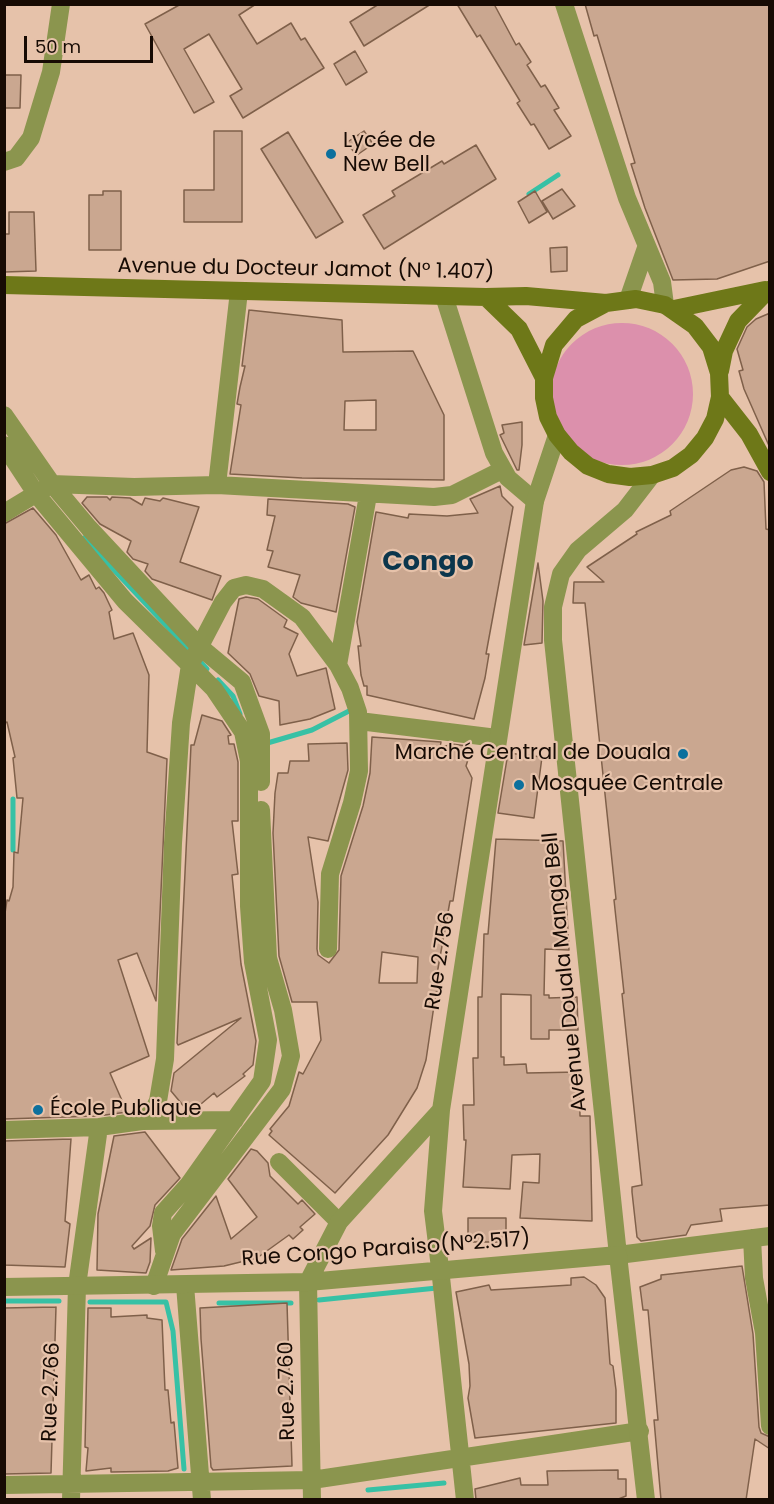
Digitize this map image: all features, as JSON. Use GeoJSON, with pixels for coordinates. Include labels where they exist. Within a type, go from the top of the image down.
{"type":"FeatureCollection","features":[{"type":"Feature","properties":{"kind":"main road","name":"Avenue du Docteur Jamot (N° 1.407)"},"geometry":{"type":"LineString","coordinates":[[4,285],[549,297],[606,303]]}},
{"type":"Feature","properties":{"kind":"main road"},"geometry":{"type":"LineString","coordinates":[[769,289],[738,321],[724,351],[720,373],[720,397],[715,419],[705,438],[691,455],[673,468],[652,475],[630,477],[608,474],[588,466],[571,452],[557,435],[548,417],[544,398],[544,378],[551,353],[564,331],[583,314],[606,303],[628,300],[636,299],[669,307],[769,289]]}},
{"type":"Feature","properties":{"kind":"main road"},"geometry":{"type":"LineString","coordinates":[[486,297],[519,329],[544,378]]}},
{"type":"Feature","properties":{"kind":"main road"},"geometry":{"type":"LineString","coordinates":[[669,307],[704,336],[720,373]]}},
{"type":"Feature","properties":{"kind":"main road"},"geometry":{"type":"LineString","coordinates":[[720,397],[749,434],[770,472]]}},
{"type":"Feature","properties":{"kind":"street"},"geometry":{"type":"LineString","coordinates":[[4,162],[16,158],[31,138],[51,72],[61,4]]}},
{"type":"Feature","properties":{"kind":"street"},"geometry":{"type":"LineString","coordinates":[[564,4],[616,165],[646,248],[662,282],[669,307]]}},
{"type":"Feature","properties":{"kind":"street"},"geometry":{"type":"LineString","coordinates":[[628,300],[646,248]]}},
{"type":"Feature","properties":{"kind":"street"},"geometry":{"type":"LineString","coordinates":[[217,485],[238,291]]}},
{"type":"Feature","properties":{"kind":"street"},"geometry":{"type":"LineString","coordinates":[[444,296],[494,453],[502,470],[535,501]]}},
{"type":"Feature","properties":{"kind":"street"},"geometry":{"type":"LineString","coordinates":[[4,415],[52,484],[89,528],[200,647],[242,682],[261,734],[261,841],[268,958],[283,1010],[291,1056],[282,1089],[172,1234],[164,1251],[154,1286]]}},
{"type":"Feature","properties":{"kind":"street","name":"Rue 2.756"},"geometry":{"type":"LineString","coordinates":[[465,1500],[433,1211],[441,1110],[535,501],[557,435]]}},
{"type":"Feature","properties":{"kind":"street"},"geometry":{"type":"LineString","coordinates":[[4,445],[37,495],[125,601],[214,689],[243,732],[249,761],[249,918],[253,962],[268,1040],[262,1081],[189,1184],[163,1213],[160,1226],[164,1251]]}},
{"type":"Feature","properties":{"kind":"street"},"geometry":{"type":"LineString","coordinates":[[4,513],[52,484],[134,487],[217,485],[434,497],[452,495],[502,470]]}},
{"type":"Feature","properties":{"kind":"street","name":"Avenue Douala Manga Bell"},"geometry":{"type":"LineString","coordinates":[[646,1500],[553,640],[553,607],[561,574],[578,550],[625,510],[652,475]]}},
{"type":"Feature","properties":{"kind":"street"},"geometry":{"type":"LineString","coordinates":[[338,665],[368,495]]}},
{"type":"Feature","properties":{"kind":"street"},"geometry":{"type":"LineString","coordinates":[[142,1121],[152,1112],[162,1085],[173,843],[181,723],[190,665],[223,602],[234,588],[246,585],[263,589],[302,617],[338,665],[350,688],[359,721],[359,771],[352,803],[330,874],[328,949]]}},
{"type":"Feature","properties":{"kind":"street"},"geometry":{"type":"LineString","coordinates":[[359,721],[497,738]]}},
{"type":"Feature","properties":{"kind":"street"},"geometry":{"type":"LineString","coordinates":[[308,1282],[339,1222],[441,1110]]}},
{"type":"Feature","properties":{"kind":"street"},"geometry":{"type":"LineString","coordinates":[[4,1130],[99,1127],[142,1121],[235,1120]]}},
{"type":"Feature","properties":{"kind":"street","name":"Rue 2.766"},"geometry":{"type":"LineString","coordinates":[[71,1493],[77,1286],[99,1127]]}},
{"type":"Feature","properties":{"kind":"street"},"geometry":{"type":"LineString","coordinates":[[279,1162],[339,1222]]}},
{"type":"Feature","properties":{"kind":"street"},"geometry":{"type":"LineString","coordinates":[[761,1237],[754,1278],[764,1333],[770,1426]]}},
{"type":"Feature","properties":{"kind":"street","name":"Rue Congo Paraiso(N°2.517)"},"geometry":{"type":"LineString","coordinates":[[4,1287],[185,1286],[308,1282],[440,1268],[618,1255],[761,1237]]}},
{"type":"Feature","properties":{"kind":"street","name":"Rue 2.760"},"geometry":{"type":"LineString","coordinates":[[308,1282],[312,1500]]}},
{"type":"Feature","properties":{"kind":"street"},"geometry":{"type":"LineString","coordinates":[[185,1286],[202,1491]]}},
{"type":"Feature","properties":{"kind":"street"},"geometry":{"type":"LineString","coordinates":[[4,1485],[71,1493],[202,1491],[312,1480],[640,1431]]}},
{"type":"Feature","properties":{"kind":"shaded area"},"geometry":{"type":"Polygon","coordinates":[[[622,323],[649,328],[673,343],[688,367],[693,394],[688,421],[673,445],[649,460],[622,465],[595,460],[571,445],[556,421],[551,394],[556,367],[571,343],[595,328],[622,323]]]}},
{"type":"Feature","properties":{"kind":"building"},"geometry":{"type":"Polygon","coordinates":[[[181,4],[256,4],[239,15],[257,44],[291,23],[301,40],[305,38],[324,68],[243,118],[230,96],[242,89],[209,34],[184,49],[214,102],[194,113],[145,24],[181,4]]]}},
{"type":"Feature","properties":{"kind":"building"},"geometry":{"type":"Polygon","coordinates":[[[379,4],[431,4],[364,46],[350,22],[379,4]]]}},
{"type":"Feature","properties":{"kind":"building"},"geometry":{"type":"Polygon","coordinates":[[[457,4],[494,4],[516,45],[519,43],[531,62],[527,65],[541,87],[545,85],[559,108],[554,110],[571,136],[549,149],[534,124],[531,125],[517,103],[520,101],[480,35],[477,37],[457,4]]]}},
{"type":"Feature","properties":{"kind":"building"},"geometry":{"type":"Polygon","coordinates":[[[585,4],[770,4],[770,261],[717,279],[673,280],[645,208],[631,164],[635,163],[597,35],[594,36],[585,4]]]}},
{"type":"Feature","properties":{"kind":"building"},"geometry":{"type":"Polygon","coordinates":[[[355,51],[367,72],[346,85],[334,64],[355,51]]]}},
{"type":"Feature","properties":{"kind":"building"},"geometry":{"type":"Polygon","coordinates":[[[4,75],[21,75],[20,108],[4,108],[4,75]]]}},
{"type":"Feature","properties":{"kind":"building"},"geometry":{"type":"Polygon","coordinates":[[[214,131],[242,131],[242,222],[184,222],[184,190],[214,190],[214,131]]]}},
{"type":"Feature","properties":{"kind":"building"},"geometry":{"type":"Polygon","coordinates":[[[364,131],[373,144],[357,155],[346,143],[364,131]]]}},
{"type":"Feature","properties":{"kind":"building"},"geometry":{"type":"Polygon","coordinates":[[[288,132],[343,222],[316,238],[261,149],[288,132]]]}},
{"type":"Feature","properties":{"kind":"building"},"geometry":{"type":"Polygon","coordinates":[[[476,145],[496,179],[384,249],[363,215],[395,196],[392,191],[442,161],[444,164],[476,145]]]}},
{"type":"Feature","properties":{"kind":"building"},"geometry":{"type":"Polygon","coordinates":[[[562,189],[575,206],[553,219],[542,201],[562,189]]]}},
{"type":"Feature","properties":{"kind":"building"},"geometry":{"type":"Polygon","coordinates":[[[103,191],[121,191],[121,250],[89,250],[89,195],[103,195],[103,191]]]}},
{"type":"Feature","properties":{"kind":"building"},"geometry":{"type":"Polygon","coordinates":[[[535,191],[547,212],[529,223],[518,202],[535,191]]]}},
{"type":"Feature","properties":{"kind":"building"},"geometry":{"type":"Polygon","coordinates":[[[9,212],[34,212],[36,271],[4,272],[4,234],[9,234],[9,212]]]}},
{"type":"Feature","properties":{"kind":"building"},"geometry":{"type":"Polygon","coordinates":[[[567,247],[567,271],[551,272],[550,248],[567,247]]]}},
{"type":"Feature","properties":{"kind":"building"},"geometry":{"type":"Polygon","coordinates":[[[249,310],[342,320],[343,352],[413,351],[444,415],[444,480],[302,478],[230,474],[241,405],[237,404],[245,366],[242,366],[249,310]],[[376,400],[345,401],[344,430],[376,430],[376,400]]]}},
{"type":"Feature","properties":{"kind":"building"},"geometry":{"type":"Polygon","coordinates":[[[770,313],[770,448],[744,389],[739,371],[743,370],[737,349],[747,327],[756,319],[770,313]]]}},
{"type":"Feature","properties":{"kind":"building"},"geometry":{"type":"Polygon","coordinates":[[[522,422],[522,445],[519,470],[517,470],[500,435],[504,433],[502,425],[522,422]]]}},
{"type":"Feature","properties":{"kind":"building","name":"Marché Central de Douala"},"geometry":{"type":"Polygon","coordinates":[[[744,467],[757,471],[764,482],[766,529],[770,530],[770,1205],[720,1209],[722,1221],[691,1225],[686,1235],[641,1241],[637,1237],[632,1192],[632,1187],[642,1185],[622,994],[624,993],[614,900],[616,899],[585,603],[573,603],[574,582],[604,582],[587,567],[637,534],[636,532],[671,515],[670,511],[731,470],[744,467]]]}},
{"type":"Feature","properties":{"kind":"building"},"geometry":{"type":"Polygon","coordinates":[[[500,486],[502,496],[513,507],[486,654],[489,654],[485,678],[474,719],[367,695],[367,686],[364,686],[361,675],[358,646],[361,646],[357,622],[376,512],[408,518],[409,514],[447,516],[478,513],[470,499],[500,486]]]}},
{"type":"Feature","properties":{"kind":"building"},"geometry":{"type":"Polygon","coordinates":[[[87,497],[107,497],[110,500],[112,497],[130,498],[142,505],[145,498],[160,501],[163,498],[199,507],[180,562],[221,576],[212,600],[152,579],[145,571],[148,564],[133,559],[127,552],[131,541],[100,524],[82,503],[87,497]]]}},
{"type":"Feature","properties":{"kind":"building"},"geometry":{"type":"Polygon","coordinates":[[[268,499],[348,504],[355,507],[336,612],[301,603],[293,597],[300,575],[268,567],[273,551],[267,550],[275,516],[267,515],[268,499]]]}},
{"type":"Feature","properties":{"kind":"building"},"geometry":{"type":"Polygon","coordinates":[[[33,508],[56,535],[81,580],[89,575],[96,589],[99,587],[104,593],[112,610],[109,612],[114,639],[133,633],[149,675],[147,752],[167,759],[156,1001],[137,953],[118,960],[149,1056],[110,1073],[127,1112],[98,1116],[4,1119],[4,920],[7,900],[9,901],[13,887],[14,852],[18,853],[23,798],[17,798],[13,758],[15,757],[7,722],[4,723],[4,524],[33,508]]]}},
{"type":"Feature","properties":{"kind":"building"},"geometry":{"type":"Polygon","coordinates":[[[538,563],[543,601],[542,643],[524,645],[538,563]]]}},
{"type":"Feature","properties":{"kind":"building"},"geometry":{"type":"Polygon","coordinates":[[[246,597],[258,599],[287,620],[284,627],[298,634],[289,654],[297,676],[326,668],[335,709],[310,719],[280,725],[279,701],[259,696],[250,674],[228,653],[239,599],[246,597]]]}},
{"type":"Feature","properties":{"kind":"building"},"geometry":{"type":"Polygon","coordinates":[[[202,715],[222,721],[231,735],[228,736],[229,744],[234,744],[238,762],[238,821],[232,821],[238,874],[232,875],[241,964],[256,1041],[253,1065],[243,1074],[245,1076],[217,1097],[214,1093],[195,1109],[186,1109],[171,1091],[174,1073],[241,1018],[178,1045],[177,1043],[191,745],[194,745],[202,715]]]}},
{"type":"Feature","properties":{"kind":"building"},"geometry":{"type":"Polygon","coordinates":[[[372,737],[441,742],[440,748],[452,744],[467,746],[470,753],[466,766],[472,778],[453,901],[450,901],[437,974],[440,974],[440,992],[436,992],[426,1060],[417,1088],[388,1135],[335,1193],[269,1135],[272,1131],[270,1129],[289,1106],[299,1072],[303,1074],[321,1040],[317,1002],[292,1002],[279,956],[273,833],[275,793],[278,773],[288,773],[290,761],[309,761],[308,744],[347,743],[348,770],[328,841],[308,837],[318,902],[318,955],[329,963],[339,950],[341,876],[363,806],[370,773],[372,737]],[[382,952],[379,983],[417,983],[418,957],[382,952]]]}},
{"type":"Feature","properties":{"kind":"building","name":"Mosquée Centrale"},"geometry":{"type":"Polygon","coordinates":[[[508,753],[542,757],[534,818],[498,813],[508,753]]]}},
{"type":"Feature","properties":{"kind":"building"},"geometry":{"type":"Polygon","coordinates":[[[496,839],[563,841],[569,950],[545,949],[544,995],[549,995],[549,998],[577,997],[578,1030],[549,1030],[549,1039],[531,1039],[531,995],[501,994],[501,1057],[504,1057],[504,1065],[526,1064],[527,1073],[579,1072],[580,1116],[590,1116],[592,1221],[520,1218],[523,1182],[539,1183],[540,1154],[512,1155],[510,1189],[463,1187],[466,1140],[464,1140],[463,1105],[474,1105],[473,1058],[478,1058],[478,997],[482,997],[484,934],[488,934],[496,839]]]}},
{"type":"Feature","properties":{"kind":"building"},"geometry":{"type":"Polygon","coordinates":[[[145,1132],[180,1178],[155,1205],[150,1226],[132,1246],[134,1249],[151,1238],[150,1262],[146,1273],[97,1270],[98,1214],[114,1136],[145,1132]]]}},
{"type":"Feature","properties":{"kind":"building"},"geometry":{"type":"Polygon","coordinates":[[[71,1139],[65,1221],[70,1224],[65,1267],[4,1265],[4,1141],[71,1139]]]}},
{"type":"Feature","properties":{"kind":"building"},"geometry":{"type":"Polygon","coordinates":[[[251,1149],[257,1151],[268,1163],[270,1176],[298,1204],[302,1200],[315,1214],[300,1227],[303,1230],[293,1239],[289,1235],[257,1258],[224,1266],[171,1270],[182,1239],[216,1196],[231,1239],[257,1217],[228,1179],[251,1149]]]}},
{"type":"Feature","properties":{"kind":"building"},"geometry":{"type":"Polygon","coordinates":[[[468,1218],[506,1218],[506,1242],[468,1242],[468,1218]]]}},
{"type":"Feature","properties":{"kind":"building"},"geometry":{"type":"Polygon","coordinates":[[[742,1266],[753,1334],[759,1427],[761,1433],[770,1437],[770,1449],[755,1439],[746,1500],[661,1500],[654,1420],[658,1420],[648,1310],[643,1310],[640,1287],[661,1279],[661,1275],[742,1266]]]}},
{"type":"Feature","properties":{"kind":"building"},"geometry":{"type":"Polygon","coordinates":[[[584,1277],[596,1285],[605,1298],[610,1364],[613,1366],[616,1390],[616,1423],[475,1438],[468,1398],[469,1364],[456,1292],[489,1285],[491,1290],[571,1285],[571,1278],[584,1277]]]}},
{"type":"Feature","properties":{"kind":"building"},"geometry":{"type":"Polygon","coordinates":[[[287,1303],[292,1466],[213,1470],[200,1308],[287,1303]]]}},
{"type":"Feature","properties":{"kind":"building"},"geometry":{"type":"Polygon","coordinates":[[[56,1307],[51,1473],[4,1474],[4,1308],[56,1307]]]}},
{"type":"Feature","properties":{"kind":"building"},"geometry":{"type":"Polygon","coordinates":[[[88,1308],[111,1308],[111,1317],[147,1315],[147,1318],[162,1320],[165,1390],[168,1390],[171,1423],[174,1422],[178,1468],[168,1471],[111,1472],[111,1468],[86,1471],[88,1308]]]}},
{"type":"Feature","properties":{"kind":"building"},"geometry":{"type":"Polygon","coordinates":[[[618,1470],[618,1479],[626,1479],[626,1496],[616,1500],[476,1500],[475,1489],[520,1478],[521,1485],[548,1485],[547,1471],[618,1470]]]}},
{"type":"Feature","properties":{"kind":"waterway"},"geometry":{"type":"LineString","coordinates":[[529,194],[558,175]]}},
{"type":"Feature","properties":{"kind":"waterway"},"geometry":{"type":"LineString","coordinates":[[84,538],[207,669]]}},
{"type":"Feature","properties":{"kind":"waterway"},"geometry":{"type":"LineString","coordinates":[[218,680],[233,696],[240,714]]}},
{"type":"Feature","properties":{"kind":"waterway"},"geometry":{"type":"LineString","coordinates":[[264,744],[312,730],[349,711]]}},
{"type":"Feature","properties":{"kind":"waterway"},"geometry":{"type":"LineString","coordinates":[[13,799],[13,850]]}},
{"type":"Feature","properties":{"kind":"waterway"},"geometry":{"type":"LineString","coordinates":[[319,1300],[437,1288]]}},
{"type":"Feature","properties":{"kind":"waterway"},"geometry":{"type":"LineString","coordinates":[[4,1301],[59,1301]]}},
{"type":"Feature","properties":{"kind":"waterway"},"geometry":{"type":"LineString","coordinates":[[90,1302],[166,1302],[173,1331],[184,1469]]}},
{"type":"Feature","properties":{"kind":"waterway"},"geometry":{"type":"LineString","coordinates":[[219,1303],[291,1303]]}},
{"type":"Feature","properties":{"kind":"waterway"},"geometry":{"type":"LineString","coordinates":[[368,1490],[444,1483]]}},
{"type":"Feature","properties":{"kind":"place","name":"Lycée de New Bell"},"geometry":{"type":"Point","coordinates":[331,154]}},
{"type":"Feature","properties":{"kind":"place","name":"Marché Central de Douala"},"geometry":{"type":"Point","coordinates":[683,754]}},
{"type":"Feature","properties":{"kind":"place","name":"Mosquée Centrale"},"geometry":{"type":"Point","coordinates":[519,785]}},
{"type":"Feature","properties":{"kind":"place","name":"École Publique"},"geometry":{"type":"Point","coordinates":[38,1110]}},
{"type":"Feature","properties":{"kind":"district","name":"Congo"},"geometry":{"type":"Point","coordinates":[428,563]}}]}
